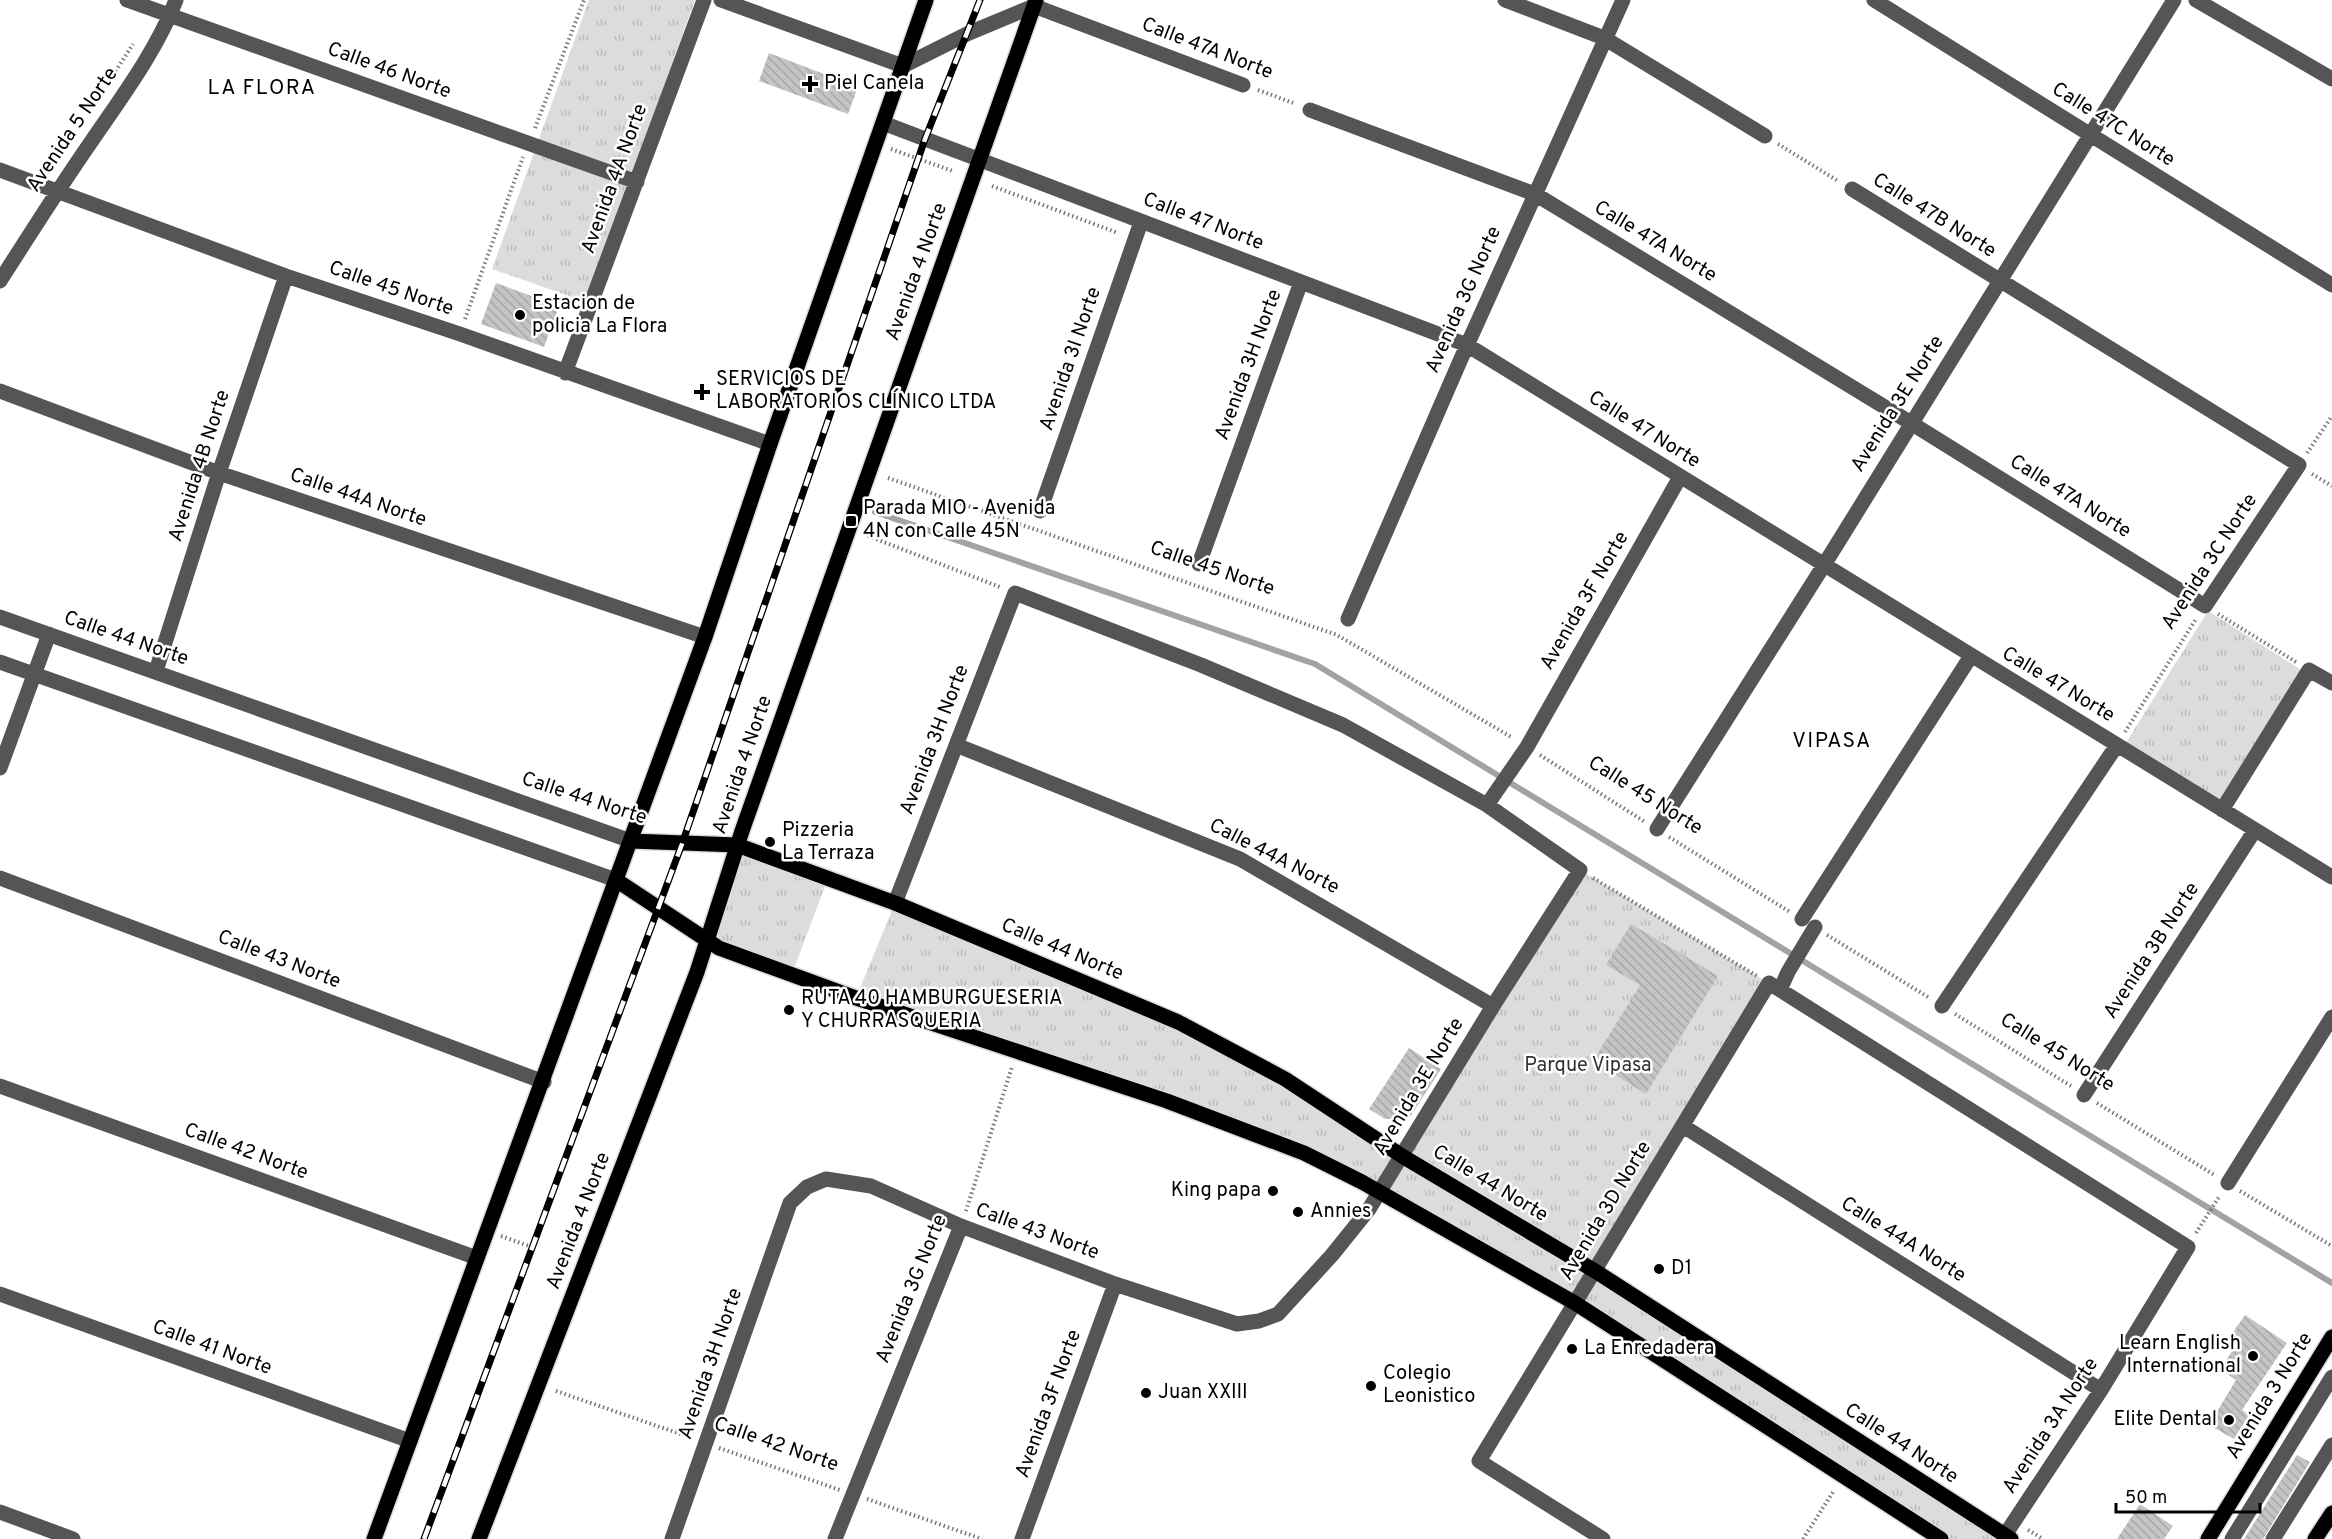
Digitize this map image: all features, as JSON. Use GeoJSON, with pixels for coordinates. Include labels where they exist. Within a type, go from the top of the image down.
{"type":"FeatureCollection","features":[{"type":"Feature","properties":{"kind":"main road"},"geometry":{"type":"LineString","coordinates":[[374,1539],[544,1082],[705,637],[770,444],[926,0]]}},
{"type":"Feature","properties":{"kind":"main road","name":"Avenida 4 Norte"},"geometry":{"type":"LineString","coordinates":[[479,1539],[708,941],[737,845],[1035,3]]}},
{"type":"Feature","properties":{"kind":"main road","name":"Calle 44 Norte"},"geometry":{"type":"LineString","coordinates":[[631,841],[737,845],[895,903],[1178,1022],[1285,1079],[1402,1156],[1595,1271],[2008,1537]]}},
{"type":"Feature","properties":{"kind":"main road"},"geometry":{"type":"LineString","coordinates":[[616,880],[719,948],[856,998],[1167,1101],[1304,1153],[1380,1191],[1575,1303],[1941,1539]]}},
{"type":"Feature","properties":{"kind":"main road","name":"Avenida 3 Norte"},"geometry":{"type":"LineString","coordinates":[[2208,1539],[2332,1337]]}},
{"type":"Feature","properties":{"kind":"main road"},"geometry":{"type":"LineString","coordinates":[[2315,1539],[2332,1513]]}},
{"type":"Feature","properties":{"kind":"street","name":"Calle 46 Norte"},"geometry":{"type":"LineString","coordinates":[[128,0],[637,182]]}},
{"type":"Feature","properties":{"kind":"street","name":"Avenida 5 Norte"},"geometry":{"type":"LineString","coordinates":[[0,281],[57,191],[127,88],[170,15],[176,0]]}},
{"type":"Feature","properties":{"kind":"street","name":"Avenida 4A Norte"},"geometry":{"type":"LineString","coordinates":[[565,373],[704,0]]}},
{"type":"Feature","properties":{"kind":"street"},"geometry":{"type":"LineString","coordinates":[[721,0],[903,66],[1035,3]]}},
{"type":"Feature","properties":{"kind":"street"},"geometry":{"type":"LineString","coordinates":[[1505,0],[1604,38],[1765,136]]}},
{"type":"Feature","properties":{"kind":"street","name":"Avenida 3G Norte"},"geometry":{"type":"LineString","coordinates":[[1348,619],[1467,345],[1623,0]]}},
{"type":"Feature","properties":{"kind":"street","name":"Calle 47C Norte"},"geometry":{"type":"LineString","coordinates":[[1874,0],[2332,285]]}},
{"type":"Feature","properties":{"kind":"street","name":"Avenida 3E Norte"},"geometry":{"type":"LineString","coordinates":[[1657,829],[1824,565],[2174,0]]}},
{"type":"Feature","properties":{"kind":"street"},"geometry":{"type":"LineString","coordinates":[[2196,0],[2332,79]]}},
{"type":"Feature","properties":{"kind":"street","name":"Calle 47A Norte"},"geometry":{"type":"LineString","coordinates":[[1035,3],[1243,85]]}},
{"type":"Feature","properties":{"kind":"street","name":"Calle 47A Norte"},"geometry":{"type":"LineString","coordinates":[[1310,110],[1535,194],[1911,423],[2205,606]]}},
{"type":"Feature","properties":{"kind":"street","name":"Calle 47 Norte"},"geometry":{"type":"LineString","coordinates":[[883,123],[1467,345],[1971,656],[2121,738],[2222,810],[2332,877]]}},
{"type":"Feature","properties":{"kind":"street","name":"Calle 45 Norte"},"geometry":{"type":"LineString","coordinates":[[0,170],[286,276],[460,334],[770,444]]}},
{"type":"Feature","properties":{"kind":"street","name":"Calle 47B Norte"},"geometry":{"type":"LineString","coordinates":[[1852,189],[2299,465]]}},
{"type":"Feature","properties":{"kind":"street","name":"Avenida 3I Norte"},"geometry":{"type":"LineString","coordinates":[[1040,511],[1141,222]]}},
{"type":"Feature","properties":{"kind":"street","name":"Avenida 4B Norte"},"geometry":{"type":"LineString","coordinates":[[156,671],[219,473],[286,276]]}},
{"type":"Feature","properties":{"kind":"street","name":"Avenida 3H Norte"},"geometry":{"type":"LineString","coordinates":[[1199,564],[1301,282]]}},
{"type":"Feature","properties":{"kind":"street","name":"Calle 44A Norte"},"geometry":{"type":"LineString","coordinates":[[0,391],[219,473],[705,637]]}},
{"type":"Feature","properties":{"kind":"street","name":"Avenida 3C Norte"},"geometry":{"type":"LineString","coordinates":[[2205,606],[2299,465]]}},
{"type":"Feature","properties":{"kind":"street","name":"Avenida 3F Norte"},"geometry":{"type":"LineString","coordinates":[[1487,805],[1523,752],[1680,477]]}},
{"type":"Feature","properties":{"kind":"street"},"geometry":{"type":"LineString","coordinates":[[1015,592],[1201,665],[1322,716],[1487,805],[1580,870]]}},
{"type":"Feature","properties":{"kind":"street","name":"Avenida 3H Norte"},"geometry":{"type":"LineString","coordinates":[[895,903],[1015,592]]}},
{"type":"Feature","properties":{"kind":"street","name":"Calle 44 Norte"},"geometry":{"type":"LineString","coordinates":[[0,617],[631,841]]}},
{"type":"Feature","properties":{"kind":"street"},"geometry":{"type":"LineString","coordinates":[[0,768],[49,634]]}},
{"type":"Feature","properties":{"kind":"street"},"geometry":{"type":"LineString","coordinates":[[1809,923],[1971,656]]}},
{"type":"Feature","properties":{"kind":"street"},"geometry":{"type":"LineString","coordinates":[[0,662],[616,880]]}},
{"type":"Feature","properties":{"kind":"street"},"geometry":{"type":"LineString","coordinates":[[2222,810],[2309,670],[2332,684]]}},
{"type":"Feature","properties":{"kind":"street"},"geometry":{"type":"LineString","coordinates":[[1942,1006],[2121,738]]}},
{"type":"Feature","properties":{"kind":"street","name":"Calle 44A Norte"},"geometry":{"type":"LineString","coordinates":[[956,745],[1240,859],[1493,1006]]}},
{"type":"Feature","properties":{"kind":"street","name":"Avenida 3B Norte"},"geometry":{"type":"LineString","coordinates":[[2084,1095],[2255,830]]}},
{"type":"Feature","properties":{"kind":"street","name":"Avenida 3E Norte"},"geometry":{"type":"LineString","coordinates":[[1278,1314],[1332,1255],[1369,1209],[1493,1006],[1580,870]]}},
{"type":"Feature","properties":{"kind":"street","name":"Calle 43 Norte"},"geometry":{"type":"LineString","coordinates":[[0,878],[544,1082]]}},
{"type":"Feature","properties":{"kind":"street","name":"Avenida 3D Norte"},"geometry":{"type":"LineString","coordinates":[[1602,1539],[1479,1461],[1683,1126],[1774,986],[1788,972],[1802,949],[1809,923]]}},
{"type":"Feature","properties":{"kind":"street","name":"Avenida 3A Norte"},"geometry":{"type":"LineString","coordinates":[[1774,986],[2188,1247],[2008,1537]]}},
{"type":"Feature","properties":{"kind":"street"},"geometry":{"type":"LineString","coordinates":[[2228,1184],[2332,1017]]}},
{"type":"Feature","properties":{"kind":"street","name":"Calle 42 Norte"},"geometry":{"type":"LineString","coordinates":[[0,1086],[477,1258]]}},
{"type":"Feature","properties":{"kind":"street","name":"Calle 44A Norte"},"geometry":{"type":"LineString","coordinates":[[1683,1126],[2101,1390]]}},
{"type":"Feature","properties":{"kind":"street","name":"Calle 43 Norte"},"geometry":{"type":"LineString","coordinates":[[790,1203],[807,1187],[826,1179],[871,1186],[961,1226],[1115,1284],[1237,1324],[1259,1321],[1278,1314]]}},
{"type":"Feature","properties":{"kind":"street","name":"Avenida 3H Norte"},"geometry":{"type":"LineString","coordinates":[[672,1539],[790,1203]]}},
{"type":"Feature","properties":{"kind":"street","name":"Avenida 3G Norte"},"geometry":{"type":"LineString","coordinates":[[836,1539],[852,1494],[961,1226]]}},
{"type":"Feature","properties":{"kind":"street","name":"Avenida 3F Norte"},"geometry":{"type":"LineString","coordinates":[[1022,1539],[1115,1284]]}},
{"type":"Feature","properties":{"kind":"street","name":"Calle 41 Norte"},"geometry":{"type":"LineString","coordinates":[[0,1294],[410,1441]]}},
{"type":"Feature","properties":{"kind":"street"},"geometry":{"type":"LineString","coordinates":[[2232,1539],[2332,1377]]}},
{"type":"Feature","properties":{"kind":"street"},"geometry":{"type":"LineString","coordinates":[[2273,1539],[2332,1445]]}},
{"type":"Feature","properties":{"kind":"street"},"geometry":{"type":"LineString","coordinates":[[0,1512],[73,1539]]}},
{"type":"Feature","properties":{"kind":"path"},"geometry":{"type":"LineString","coordinates":[[460,334],[528,143],[584,0]]}},
{"type":"Feature","properties":{"kind":"path","name":"Calle 47A Norte"},"geometry":{"type":"LineString","coordinates":[[1243,85],[1310,110]]}},
{"type":"Feature","properties":{"kind":"path","name":"Calle 47B Norte"},"geometry":{"type":"LineString","coordinates":[[1765,136],[1852,189]]}},
{"type":"Feature","properties":{"kind":"path"},"geometry":{"type":"LineString","coordinates":[[876,144],[953,171]]}},
{"type":"Feature","properties":{"kind":"path"},"geometry":{"type":"LineString","coordinates":[[2332,416],[2299,465],[2332,486]]}},
{"type":"Feature","properties":{"kind":"path","name":"Calle 45 Norte"},"geometry":{"type":"LineString","coordinates":[[888,478],[1337,635],[1523,752],[1657,829],[2228,1184],[2332,1246]]}},
{"type":"Feature","properties":{"kind":"path"},"geometry":{"type":"LineString","coordinates":[[868,536],[1015,592]]}},
{"type":"Feature","properties":{"kind":"path"},"geometry":{"type":"LineString","coordinates":[[2205,606],[2309,670]]}},
{"type":"Feature","properties":{"kind":"path","name":"Avenida 3C Norte"},"geometry":{"type":"LineString","coordinates":[[2121,738],[2205,606]]}},
{"type":"Feature","properties":{"kind":"path"},"geometry":{"type":"LineString","coordinates":[[1580,870],[1774,986]]}},
{"type":"Feature","properties":{"kind":"path","name":"Avenida 3G Norte"},"geometry":{"type":"LineString","coordinates":[[961,1226],[1017,1052]]}},
{"type":"Feature","properties":{"kind":"path"},"geometry":{"type":"LineString","coordinates":[[2201,1224],[2217,1199]]}},
{"type":"Feature","properties":{"kind":"path","name":"Calle 42 Norte"},"geometry":{"type":"LineString","coordinates":[[556,1391],[982,1539]]}},
{"type":"Feature","properties":{"kind":"path"},"geometry":{"type":"LineString","coordinates":[[1803,1539],[1833,1492]]}},
{"type":"Feature","properties":{"kind":"green space"},"geometry":{"type":"Polygon","coordinates":[[[589,0],[695,0],[586,302],[492,269],[589,0]]]}},
{"type":"Feature","properties":{"kind":"green space"},"geometry":{"type":"Polygon","coordinates":[[[2208,611],[2303,671],[2220,805],[2124,746],[2208,611]]]}},
{"type":"Feature","properties":{"kind":"green space"},"geometry":{"type":"Polygon","coordinates":[[[737,845],[828,878],[792,974],[708,941],[737,845]]]}},
{"type":"Feature","properties":{"kind":"green space","name":"Parque Vipasa"},"geometry":{"type":"Polygon","coordinates":[[[1580,870],[1769,983],[1595,1271],[2011,1539],[1941,1539],[1575,1303],[1304,1153],[856,998],[895,903],[1178,1022],[1402,1156],[1580,870]]]}},
{"type":"Feature","properties":{"kind":"building","name":"Piel Canela"},"geometry":{"type":"Polygon","coordinates":[[[769,53],[858,87],[848,114],[759,81],[769,53]]]}},
{"type":"Feature","properties":{"kind":"building","name":"Estacion de policia La Flora"},"geometry":{"type":"Polygon","coordinates":[[[496,283],[559,306],[544,347],[481,324],[496,283]]]}},
{"type":"Feature","properties":{"kind":"building"},"geometry":{"type":"Polygon","coordinates":[[[1631,924],[1718,976],[1646,1094],[1593,1061],[1640,985],[1606,965],[1631,924]]]}},
{"type":"Feature","properties":{"kind":"building"},"geometry":{"type":"Polygon","coordinates":[[[1409,1048],[1441,1069],[1410,1117],[1385,1119],[1369,1109],[1409,1048]]]}},
{"type":"Feature","properties":{"kind":"building","name":"Learn English International"},"geometry":{"type":"Polygon","coordinates":[[[2245,1315],[2287,1343],[2242,1410],[2249,1415],[2234,1439],[2209,1425],[2236,1380],[2220,1369],[2237,1344],[2229,1338],[2245,1315]]]}},
{"type":"Feature","properties":{"kind":"building"},"geometry":{"type":"Polygon","coordinates":[[[2297,1455],[2310,1462],[2263,1539],[2244,1539],[2297,1455]]]}},
{"type":"Feature","properties":{"kind":"building"},"geometry":{"type":"Polygon","coordinates":[[[2140,1504],[2173,1526],[2164,1539],[2117,1539],[2140,1504]]]}},
{"type":"Feature","properties":{"kind":"waterway"},"geometry":{"type":"LineString","coordinates":[[875,512],[1315,664],[2332,1283]]}},
{"type":"Feature","properties":{"kind":"railway"},"geometry":{"type":"LineString","coordinates":[[424,1539],[682,844],[925,139],[980,0]]}},
{"type":"Feature","properties":{"kind":"place","name":"Piel Canela"},"geometry":{"type":"Point","coordinates":[810,84]}},
{"type":"Feature","properties":{"kind":"place","name":"Estacion de policia La Flora"},"geometry":{"type":"Point","coordinates":[520,315]}},
{"type":"Feature","properties":{"kind":"place","name":"SERVICIOS DE LABORATORIOS CLÍNICO LTDA"},"geometry":{"type":"Point","coordinates":[702,392]}},
{"type":"Feature","properties":{"kind":"place","name":"Parada MIO - Avenida 4N con Calle 45N"},"geometry":{"type":"Point","coordinates":[851,521]}},
{"type":"Feature","properties":{"kind":"place","name":"Pizzeria La Terraza"},"geometry":{"type":"Point","coordinates":[770,842]}},
{"type":"Feature","properties":{"kind":"place","name":"RUTA 40 HAMBURGUESERIA Y CHURRASQUERIA"},"geometry":{"type":"Point","coordinates":[789,1010]}},
{"type":"Feature","properties":{"kind":"place","name":"King papa"},"geometry":{"type":"Point","coordinates":[1273,1191]}},
{"type":"Feature","properties":{"kind":"place","name":"Annies"},"geometry":{"type":"Point","coordinates":[1298,1212]}},
{"type":"Feature","properties":{"kind":"place","name":"D1"},"geometry":{"type":"Point","coordinates":[1659,1269]}},
{"type":"Feature","properties":{"kind":"place","name":"La Enredadera"},"geometry":{"type":"Point","coordinates":[1572,1349]}},
{"type":"Feature","properties":{"kind":"place","name":"Learn English International"},"geometry":{"type":"Point","coordinates":[2253,1356]}},
{"type":"Feature","properties":{"kind":"place","name":"Colegio Leonistico"},"geometry":{"type":"Point","coordinates":[1371,1386]}},
{"type":"Feature","properties":{"kind":"place","name":"Juan XXIII"},"geometry":{"type":"Point","coordinates":[1146,1393]}},
{"type":"Feature","properties":{"kind":"place","name":"Elite Dental"},"geometry":{"type":"Point","coordinates":[2229,1420]}},
{"type":"Feature","properties":{"kind":"district","name":"LA FLORA"},"geometry":{"type":"Point","coordinates":[262,88]}},
{"type":"Feature","properties":{"kind":"district","name":"VIPASA"},"geometry":{"type":"Point","coordinates":[1832,741]}}]}
